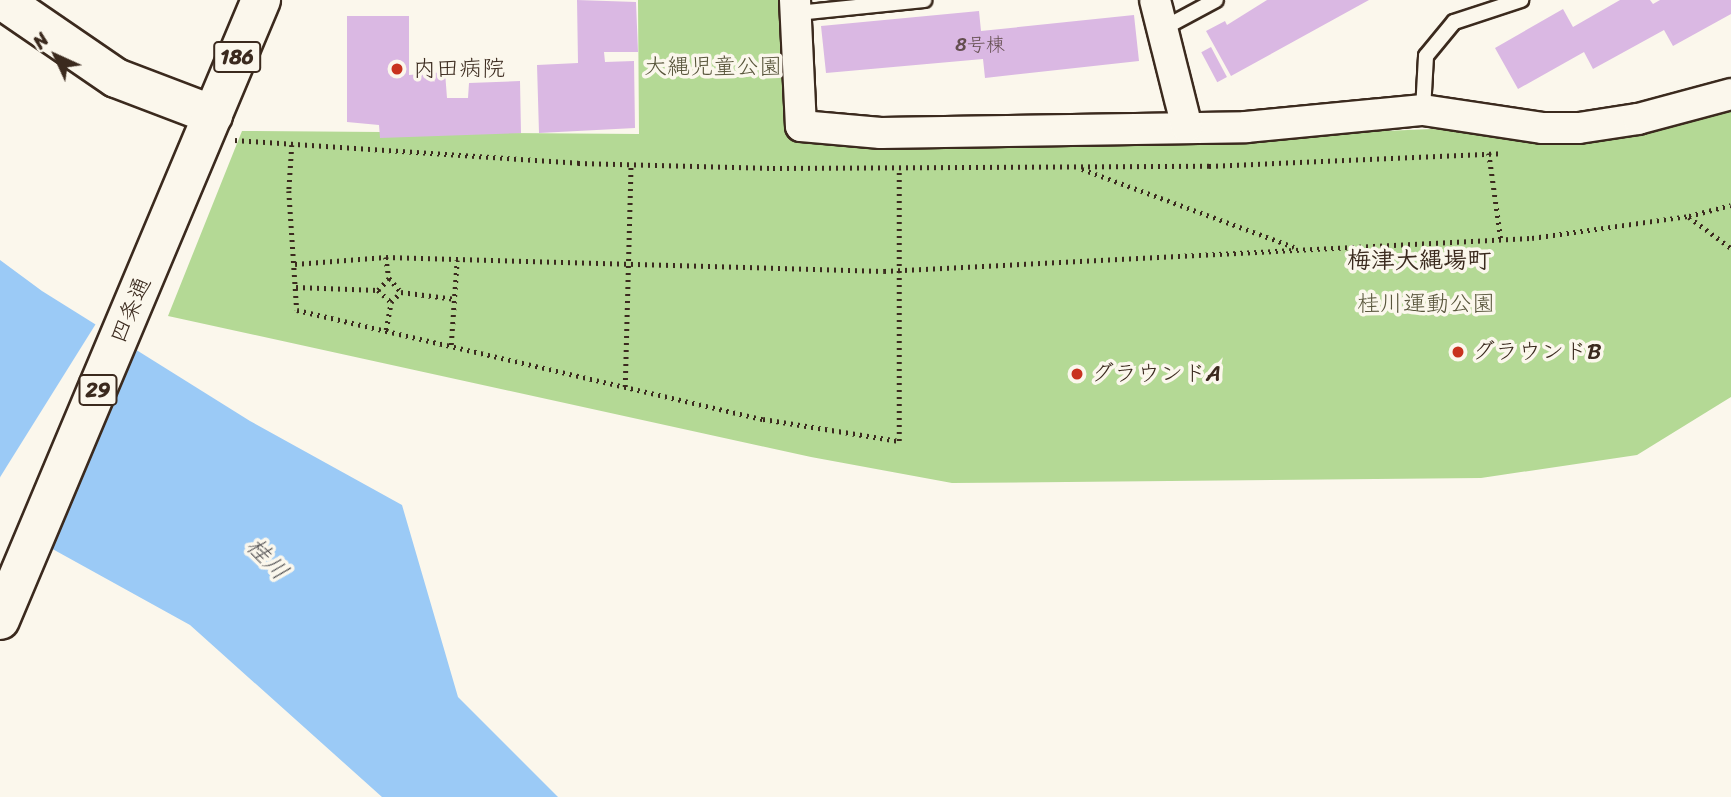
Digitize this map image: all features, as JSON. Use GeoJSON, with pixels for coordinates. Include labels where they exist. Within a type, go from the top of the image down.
{"type":"FeatureCollection","features":[{"type":"Feature","properties":{"kind":"main road"},"geometry":{"type":"LineString","coordinates":[[2,0],[204,137]]}},
{"type":"Feature","properties":{"kind":"main road","name":"四条通"},"geometry":{"type":"LineString","coordinates":[[0,620],[261,0]]}},
{"type":"Feature","properties":{"kind":"street"},"geometry":{"type":"LineString","coordinates":[[1155,0],[1187,127]]}},
{"type":"Feature","properties":{"kind":"street"},"geometry":{"type":"LineString","coordinates":[[796,6],[802,126],[881,133],[1258,126],[1423,110],[1542,128],[1579,128],[1637,119],[1731,94]]}},
{"type":"Feature","properties":{"kind":"lane"},"geometry":{"type":"LineString","coordinates":[[796,6],[924,0]]}},
{"type":"Feature","properties":{"kind":"lane"},"geometry":{"type":"LineString","coordinates":[[1162,29],[1216,0]]}},
{"type":"Feature","properties":{"kind":"lane"},"geometry":{"type":"LineString","coordinates":[[1423,110],[1426,56],[1454,22],[1521,0]]}},
{"type":"Feature","properties":{"kind":"path"},"geometry":{"type":"LineString","coordinates":[[204,137],[292,145],[631,164],[899,168],[1078,167],[1513,153]]}},
{"type":"Feature","properties":{"kind":"path"},"geometry":{"type":"LineString","coordinates":[[292,145],[289,191],[297,310],[762,419],[899,441],[899,168]]}},
{"type":"Feature","properties":{"kind":"path"},"geometry":{"type":"LineString","coordinates":[[1489,153],[1500,240]]}},
{"type":"Feature","properties":{"kind":"path"},"geometry":{"type":"LineString","coordinates":[[625,387],[631,164]]}},
{"type":"Feature","properties":{"kind":"path"},"geometry":{"type":"LineString","coordinates":[[1078,167],[1296,247]]}},
{"type":"Feature","properties":{"kind":"path"},"geometry":{"type":"LineString","coordinates":[[295,264],[386,257],[899,269],[1296,247],[1500,240],[1689,216],[1731,205]]}},
{"type":"Feature","properties":{"kind":"path"},"geometry":{"type":"LineString","coordinates":[[1689,216],[1731,248]]}},
{"type":"Feature","properties":{"kind":"path"},"geometry":{"type":"LineString","coordinates":[[386,257],[389,278],[401,292],[456,299]]}},
{"type":"Feature","properties":{"kind":"path"},"geometry":{"type":"LineString","coordinates":[[451,345],[457,260]]}},
{"type":"Feature","properties":{"kind":"path"},"geometry":{"type":"LineString","coordinates":[[378,290],[389,278]]}},
{"type":"Feature","properties":{"kind":"path"},"geometry":{"type":"LineString","coordinates":[[296,287],[378,290],[391,302]]}},
{"type":"Feature","properties":{"kind":"path"},"geometry":{"type":"LineString","coordinates":[[386,330],[391,302],[401,292]]}},
{"type":"Feature","properties":{"kind":"green space","name":"桂川運動公園"},"geometry":{"type":"Polygon","coordinates":[[[638,0],[786,0],[789,136],[1121,142],[1432,129],[1580,140],[1731,101],[1731,397],[1637,455],[1481,478],[952,483],[811,457],[168,316],[242,131],[639,134],[638,0]]]}},
{"type":"Feature","properties":{"kind":"water","name":"桂川"},"geometry":{"type":"Polygon","coordinates":[[[0,260],[42,291],[250,421],[402,505],[458,697],[558,797],[382,797],[190,625],[0,520],[0,260]]]}},
{"type":"Feature","properties":{"kind":"pier"},"geometry":{"type":"Polygon","coordinates":[[[97,322],[139,348],[19,539],[0,527],[0,477],[97,322]]]}},
{"type":"Feature","properties":{"kind":"building"},"geometry":{"type":"Polygon","coordinates":[[[577,0],[636,2],[638,52],[604,52],[605,62],[634,61],[635,128],[539,133],[537,65],[578,63],[577,0]]]}},
{"type":"Feature","properties":{"kind":"building"},"geometry":{"type":"Polygon","coordinates":[[[1267,0],[1369,0],[1231,76],[1206,31],[1225,21],[1227,25],[1267,0]]]}},
{"type":"Feature","properties":{"kind":"building"},"geometry":{"type":"Polygon","coordinates":[[[1620,0],[1650,0],[1653,4],[1660,0],[1731,0],[1731,14],[1673,46],[1664,30],[1593,69],[1584,52],[1518,89],[1495,48],[1563,9],[1573,27],[1620,0]]]}},
{"type":"Feature","properties":{"kind":"building"},"geometry":{"type":"Polygon","coordinates":[[[979,11],[981,31],[1134,15],[1139,61],[985,78],[983,59],[826,73],[821,26],[979,11]]]}},
{"type":"Feature","properties":{"kind":"building"},"geometry":{"type":"Polygon","coordinates":[[[347,16],[409,16],[409,75],[445,72],[447,98],[468,98],[469,83],[520,81],[521,133],[380,138],[379,125],[347,122],[347,16]]]}},
{"type":"Feature","properties":{"kind":"building"},"geometry":{"type":"Polygon","coordinates":[[[1211,47],[1227,77],[1217,82],[1201,52],[1211,47]]]}},
{"type":"Feature","properties":{"kind":"place","name":"内田病院"},"geometry":{"type":"Point","coordinates":[397,69]}},
{"type":"Feature","properties":{"kind":"place","name":"グラウンドB"},"geometry":{"type":"Point","coordinates":[1458,352]}},
{"type":"Feature","properties":{"kind":"place","name":"グラウンドA"},"geometry":{"type":"Point","coordinates":[1077,374]}},
{"type":"Feature","properties":{"kind":"district","name":"梅津大縄場町"},"geometry":{"type":"Point","coordinates":[1419,261]}},
{"type":"Feature","properties":{"kind":"park label","name":"大縄児童公園"},"geometry":{"type":"Point","coordinates":[713,67]}}]}
